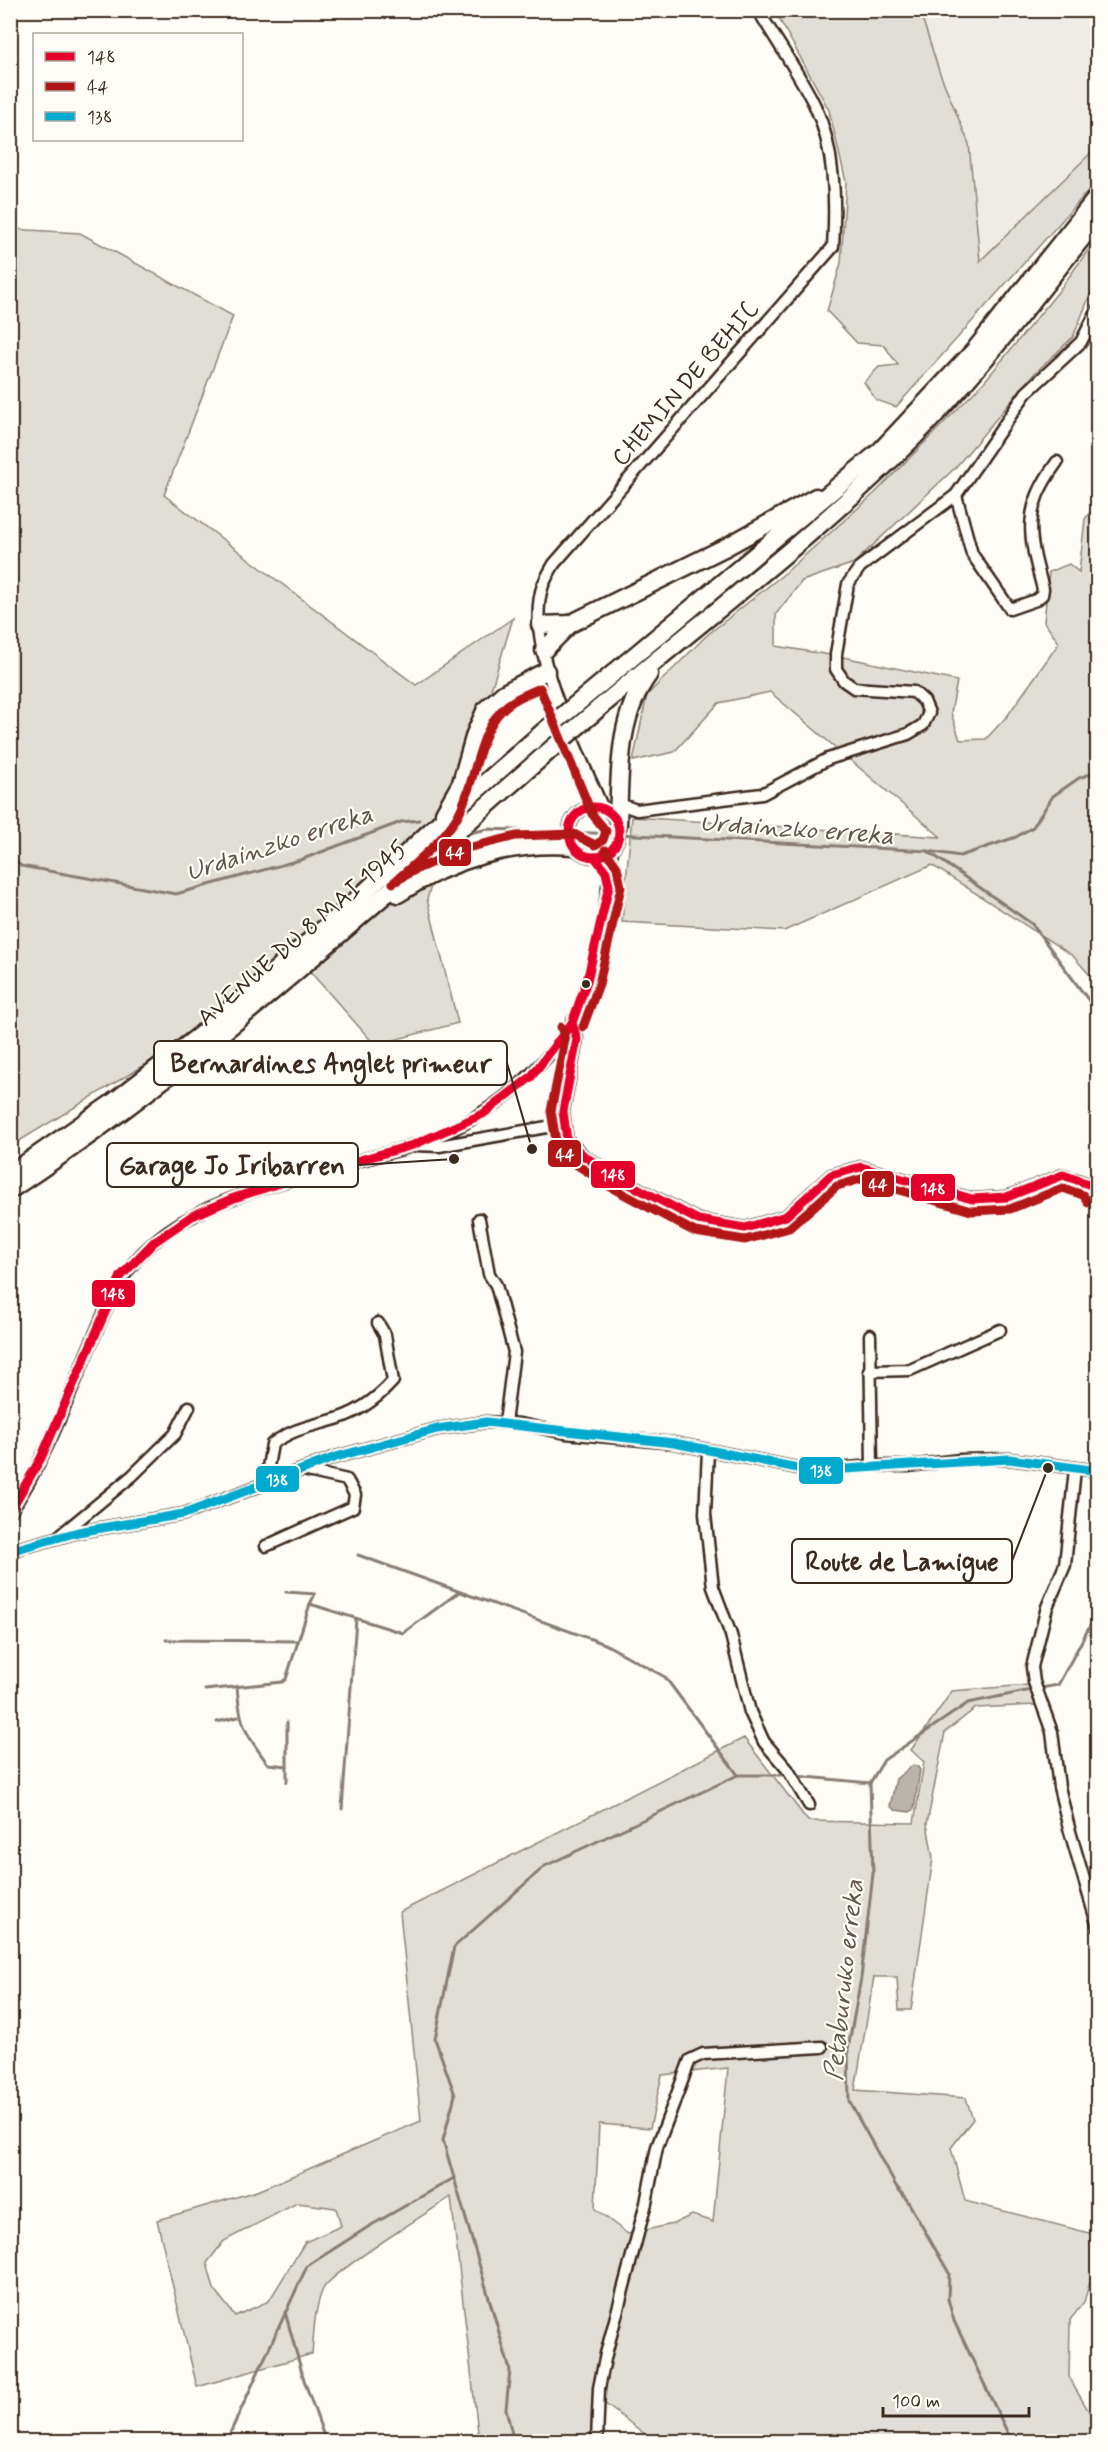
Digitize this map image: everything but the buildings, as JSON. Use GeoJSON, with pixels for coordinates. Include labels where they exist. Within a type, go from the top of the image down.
{"type":"FeatureCollection","features":[{"type":"Feature","properties":{"kind":"highway"},"geometry":{"type":"LineString","coordinates":[[544,650],[570,624],[726,547],[854,476],[909,422],[973,352],[1098,196]]}},
{"type":"Feature","properties":{"kind":"highway","name":"AVENUE DU 8 MAI 1945"},"geometry":{"type":"LineString","coordinates":[[10,1190],[118,1115],[208,1046],[557,744],[853,495],[906,445],[998,344],[1098,218]]}},
{"type":"Feature","properties":{"kind":"highway","name":"AVENUE DU 8 MAI 1945"},"geometry":{"type":"LineString","coordinates":[[10,1174],[104,1108],[200,1035],[341,914],[438,824],[543,732],[854,476]]}},
{"type":"Feature","properties":{"kind":"highway"},"geometry":{"type":"LineString","coordinates":[[540,625],[570,624]]}},
{"type":"Feature","properties":{"kind":"highway"},"geometry":{"type":"LineString","coordinates":[[618,832],[611,807],[624,730],[631,704],[665,652]]}},
{"type":"Feature","properties":{"kind":"highway"},"geometry":{"type":"LineString","coordinates":[[438,824],[461,783],[475,734],[486,710],[504,693],[546,671]]}},
{"type":"Feature","properties":{"kind":"highway"},"geometry":{"type":"LineString","coordinates":[[354,922],[413,883],[455,863],[571,836]]}},
{"type":"Feature","properties":{"kind":"street","name":"CHEMIN DE BEHIC"},"geometry":{"type":"LineString","coordinates":[[611,807],[592,783],[546,671],[539,604],[543,585],[554,564],[832,247],[836,202],[823,129],[815,106],[758,10]]}},
{"type":"Feature","properties":{"kind":"street"},"geometry":{"type":"LineString","coordinates":[[612,850],[595,857],[582,855],[571,836],[578,813],[587,808],[611,807],[637,810],[762,794],[828,759],[908,734],[923,725],[929,713],[924,701],[914,692],[854,688],[844,681],[836,669],[848,585],[860,567],[956,495],[1026,393],[1081,342],[1098,309]]}},
{"type":"Feature","properties":{"kind":"street"},"geometry":{"type":"LineString","coordinates":[[956,495],[967,538],[981,570],[1010,609],[1025,605],[1042,596],[1043,589],[1029,531],[1032,504],[1042,482],[1057,462]]}},
{"type":"Feature","properties":{"kind":"street"},"geometry":{"type":"LineString","coordinates":[[587,808],[592,783]]}},
{"type":"Feature","properties":{"kind":"street"},"geometry":{"type":"LineString","coordinates":[[10,1512],[41,1458],[121,1276],[154,1242],[192,1216],[234,1198],[413,1145],[483,1114],[531,1077],[572,1023],[587,981],[609,886],[612,850],[618,832]]}},
{"type":"Feature","properties":{"kind":"street"},"geometry":{"type":"LineString","coordinates":[[595,857],[606,872],[609,886]]}},
{"type":"Feature","properties":{"kind":"street"},"geometry":{"type":"LineString","coordinates":[[572,1023],[577,1039],[563,1111],[567,1140],[584,1156],[620,1179],[698,1220],[746,1228],[786,1216],[831,1175],[861,1167],[972,1199],[1007,1197],[1063,1175],[1091,1185],[1098,1195]]}},
{"type":"Feature","properties":{"kind":"street"},"geometry":{"type":"LineString","coordinates":[[413,1145],[439,1146],[564,1124]]}},
{"type":"Feature","properties":{"kind":"street"},"geometry":{"type":"LineString","coordinates":[[479,1219],[489,1274],[496,1286],[514,1352],[505,1423]]}},
{"type":"Feature","properties":{"kind":"street"},"geometry":{"type":"LineString","coordinates":[[265,1484],[272,1443],[288,1432],[332,1421],[376,1400],[393,1381],[385,1335],[378,1323]]}},
{"type":"Feature","properties":{"kind":"street"},"geometry":{"type":"LineString","coordinates":[[869,1371],[909,1370],[1000,1330]]}},
{"type":"Feature","properties":{"kind":"street"},"geometry":{"type":"LineString","coordinates":[[870,1335],[872,1466]]}},
{"type":"Feature","properties":{"kind":"street"},"geometry":{"type":"LineString","coordinates":[[57,1538],[132,1476],[176,1434],[189,1407]]}},
{"type":"Feature","properties":{"kind":"street"},"geometry":{"type":"LineString","coordinates":[[10,1551],[57,1538],[184,1514],[336,1457],[437,1429],[486,1422],[674,1443],[812,1471],[1009,1459],[1055,1463],[1075,1469],[1098,1471]]}},
{"type":"Feature","properties":{"kind":"street"},"geometry":{"type":"LineString","coordinates":[[708,1451],[705,1514],[713,1587],[731,1635],[750,1712],[764,1742],[788,1770],[809,1805]]}},
{"type":"Feature","properties":{"kind":"street"},"geometry":{"type":"LineString","coordinates":[[1075,1469],[1065,1565],[1047,1607],[1032,1667],[1034,1682],[1052,1732],[1059,1787],[1069,1828],[1098,1927]]}},
{"type":"Feature","properties":{"kind":"street"},"geometry":{"type":"LineString","coordinates":[[266,1546],[353,1506],[355,1495],[347,1480],[303,1470]]}},
{"type":"Feature","properties":{"kind":"street"},"geometry":{"type":"LineString","coordinates":[[597,2442],[599,2388],[606,2354],[646,2203],[657,2148],[690,2060],[703,2054],[822,2047]]}},
{"type":"Feature","properties":{"kind":"shaded area"},"geometry":{"type":"Polygon","coordinates":[[[775,11],[920,11],[939,71],[969,144],[980,261],[1097,147],[1097,181],[896,407],[876,400],[864,382],[879,367],[898,365],[884,345],[857,343],[827,311],[841,263],[846,182],[829,110],[775,11]]]}},
{"type":"Feature","properties":{"kind":"shaded area"},"geometry":{"type":"Polygon","coordinates":[[[920,11],[1097,11],[1097,147],[980,261],[969,144],[939,71],[920,11]]]}},
{"type":"Feature","properties":{"kind":"shaded area"},"geometry":{"type":"Polygon","coordinates":[[[11,229],[80,233],[233,316],[164,495],[416,685],[513,618],[427,899],[458,1023],[375,1045],[306,967],[11,1146],[11,229]]]}},
{"type":"Feature","properties":{"kind":"shaded area"},"geometry":{"type":"Polygon","coordinates":[[[1097,238],[1097,278],[1073,337],[1034,374],[955,468],[854,563],[802,581],[776,614],[776,646],[848,658],[957,681],[951,713],[960,740],[986,739],[1008,715],[1059,643],[1044,622],[1049,572],[1069,564],[1079,572],[1085,519],[1097,503],[1097,983],[1073,956],[932,865],[784,931],[622,922],[632,817],[941,837],[770,692],[719,703],[674,752],[633,761],[647,695],[706,636],[785,573],[875,493],[984,382],[1058,292],[1097,238]]]}},
{"type":"Feature","properties":{"kind":"shaded area"},"geometry":{"type":"Polygon","coordinates":[[[1028,1685],[1035,1705],[976,1708],[945,1732],[927,1824],[933,1858],[911,2010],[899,2010],[897,1977],[874,1977],[855,2090],[966,2098],[973,2119],[951,2148],[965,2201],[1097,2235],[1097,2259],[1084,2302],[1070,2320],[1069,2378],[1097,2425],[1097,2441],[654,2441],[604,2403],[595,2441],[479,2441],[451,2197],[361,2257],[330,2281],[323,2289],[318,2305],[312,2354],[197,2387],[157,2220],[257,2191],[421,2121],[400,1912],[744,1738],[808,1821],[914,1823],[924,1762],[911,1750],[952,1691],[1028,1685]],[[728,2068],[662,2075],[650,2128],[599,2124],[595,2209],[628,2234],[673,2224],[692,2215],[713,2222],[728,2068]],[[297,2203],[224,2241],[207,2263],[214,2289],[235,2316],[269,2301],[305,2242],[341,2226],[336,2208],[297,2203]]]}},
{"type":"Feature","properties":{"kind":"shaded area"},"geometry":{"type":"Polygon","coordinates":[[[913,1765],[920,1770],[914,1809],[910,1812],[895,1810],[890,1806],[896,1779],[913,1765]]]}},
{"type":"Feature","properties":{"kind":"waterway","name":"Urdainzko erreka"},"geometry":{"type":"LineString","coordinates":[[465,834],[488,829],[617,834],[928,851],[960,856],[1016,837],[1033,827],[1053,796],[1079,778],[1098,771]]}},
{"type":"Feature","properties":{"kind":"waterway","name":"Urdainzko erreka"},"geometry":{"type":"LineString","coordinates":[[10,856],[21,866],[176,894],[300,860],[401,822],[419,820]]}},
{"type":"Feature","properties":{"kind":"waterway"},"geometry":{"type":"LineString","coordinates":[[929,852],[1032,924],[1098,1013]]}},
{"type":"Feature","properties":{"kind":"waterway"},"geometry":{"type":"LineString","coordinates":[[358,1555],[605,1644],[665,1677],[738,1775]]}},
{"type":"Feature","properties":{"kind":"waterway"},"geometry":{"type":"LineString","coordinates":[[286,1592],[315,1594],[310,1604]]}},
{"type":"Feature","properties":{"kind":"waterway"},"geometry":{"type":"LineString","coordinates":[[205,1690],[282,1682],[286,1679],[310,1604],[403,1633],[459,1592]]}},
{"type":"Feature","properties":{"kind":"waterway","name":"Petaburuko erreka"},"geometry":{"type":"LineString","coordinates":[[1041,1688],[1058,1685],[1098,1611]]}},
{"type":"Feature","properties":{"kind":"waterway"},"geometry":{"type":"LineString","coordinates":[[342,1809],[356,1619]]}},
{"type":"Feature","properties":{"kind":"waterway"},"geometry":{"type":"LineString","coordinates":[[166,1640],[298,1641]]}},
{"type":"Feature","properties":{"kind":"waterway"},"geometry":{"type":"LineString","coordinates":[[237,1686],[242,1720],[254,1744],[268,1764],[287,1766]]}},
{"type":"Feature","properties":{"kind":"waterway","name":"Petaburuko erreka"},"geometry":{"type":"LineString","coordinates":[[1012,2442],[954,2321],[948,2299],[949,2273],[907,2200],[896,2186],[849,2101],[848,2049],[861,1978],[873,1874],[870,1783],[884,1760],[968,1703],[1031,1690]]}},
{"type":"Feature","properties":{"kind":"waterway"},"geometry":{"type":"LineString","coordinates":[[217,1722],[238,1717]]}},
{"type":"Feature","properties":{"kind":"waterway"},"geometry":{"type":"LineString","coordinates":[[287,1722],[287,1782]]}},
{"type":"Feature","properties":{"kind":"waterway"},"geometry":{"type":"LineString","coordinates":[[226,2442],[307,2266],[368,2227],[454,2178],[443,2140],[455,2095],[435,2039],[454,1947],[545,1866],[738,1775],[786,1775]]}},
{"type":"Feature","properties":{"kind":"waterway"},"geometry":{"type":"LineString","coordinates":[[796,1776],[870,1783]]}},
{"type":"Feature","properties":{"kind":"waterway"},"geometry":{"type":"LineString","coordinates":[[454,2178],[510,2370],[506,2409],[514,2442]]}},
{"type":"Feature","properties":{"kind":"waterway"},"geometry":{"type":"LineString","coordinates":[[285,2312],[304,2380],[326,2442]]}},
{"type":"Feature","properties":{"kind":"transit line","name":"44"},"geometry":{"type":"LineString","coordinates":[[540,688],[592,814],[606,831],[603,840],[595,845],[574,834],[516,836],[463,849],[415,870],[393,883],[436,844],[457,817],[468,791],[481,747],[493,721],[509,704],[540,688]]}},
{"type":"Feature","properties":{"kind":"transit line","name":"148"},"geometry":{"type":"LineString","coordinates":[[594,807],[612,814],[619,832],[612,850],[594,857],[576,850],[569,832],[576,814],[594,807]]}},
{"type":"Feature","properties":{"kind":"transit line","name":"44"},"geometry":{"type":"LineString","coordinates":[[583,1027],[599,984],[621,887],[617,867],[605,850]]}},
{"type":"Feature","properties":{"kind":"transit line","name":"148"},"geometry":{"type":"LineString","coordinates":[[10,1511],[41,1458],[121,1276],[154,1242],[192,1216],[234,1198],[413,1145],[483,1114],[531,1077],[572,1023],[587,981],[609,886],[606,872],[595,857]]}},
{"type":"Feature","properties":{"kind":"transit line","name":"148"},"geometry":{"type":"LineString","coordinates":[[572,1023],[577,1039],[563,1111],[567,1140],[584,1156],[620,1179],[698,1220],[745,1228],[786,1216],[831,1175],[861,1167],[972,1199],[1007,1197],[1063,1175],[1091,1185],[1098,1194]]}},
{"type":"Feature","properties":{"kind":"transit line","name":"44"},"geometry":{"type":"LineString","coordinates":[[561,1027],[565,1040],[551,1111],[557,1147],[577,1165],[614,1189],[695,1232],[745,1240],[789,1228],[837,1186],[861,1179],[971,1211],[1010,1209],[1063,1188],[1083,1195],[1088,1202]]}},
{"type":"Feature","properties":{"kind":"transit line","name":"138"},"geometry":{"type":"LineString","coordinates":[[10,1551],[78,1532],[184,1514],[336,1457],[437,1429],[486,1422],[674,1443],[812,1471],[1009,1459],[1098,1471]]}},
{"type":"Feature","properties":{"kind":"place","name":"Bernardines Anglet primeur"},"geometry":{"type":"Point","coordinates":[532,1149]}},
{"type":"Feature","properties":{"kind":"place","name":"Garage Jo Iribarren"},"geometry":{"type":"Point","coordinates":[454,1159]}},
{"type":"Feature","properties":{"kind":"place","name":"Route de Lamigue"},"geometry":{"type":"Point","coordinates":[1048,1468]}}]}
